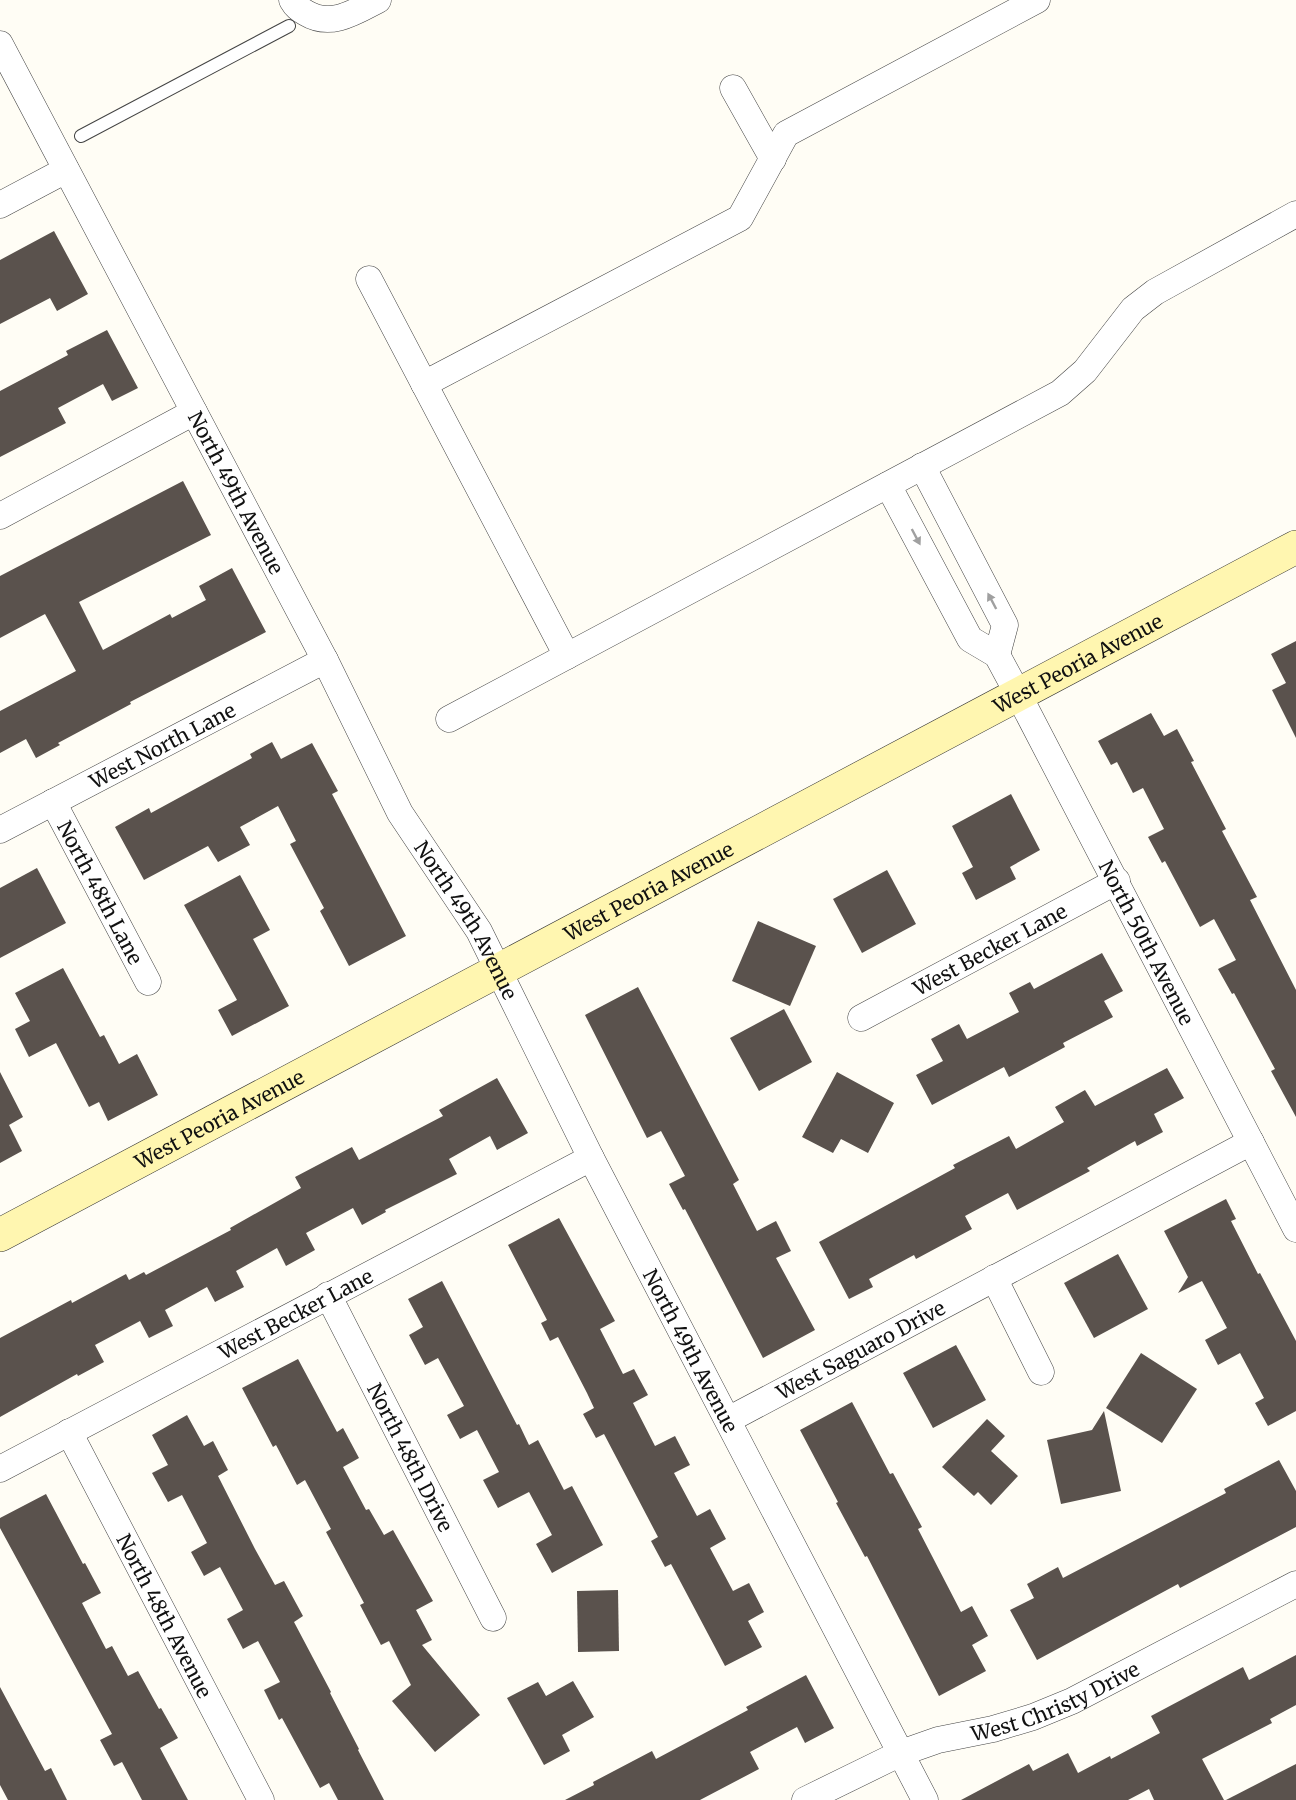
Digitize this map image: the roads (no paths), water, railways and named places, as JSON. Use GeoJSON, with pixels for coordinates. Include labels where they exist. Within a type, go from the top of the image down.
{"type":"FeatureCollection","features":[{"type":"Feature","properties":{"kind":"main road","name":"West Peoria Avenue"},"geometry":{"type":"LineString","coordinates":[[0,1235],[1296,547]]}},
{"type":"Feature","properties":{"kind":"street"},"geometry":{"type":"LineString","coordinates":[[292,0],[296,7],[317,20],[345,18],[378,0]]}},
{"type":"Feature","properties":{"kind":"street"},"geometry":{"type":"LineString","coordinates":[[424,384],[740,218],[786,134],[1037,0]]}},
{"type":"Feature","properties":{"kind":"street","name":"North 49th Avenue"},"geometry":{"type":"LineString","coordinates":[[0,44],[325,660],[400,813],[479,931],[591,1158],[925,1800]]}},
{"type":"Feature","properties":{"kind":"street"},"geometry":{"type":"LineString","coordinates":[[734,88],[772,159]]}},
{"type":"Feature","properties":{"kind":"street"},"geometry":{"type":"LineString","coordinates":[[0,205],[66,170]]}},
{"type":"Feature","properties":{"kind":"street"},"geometry":{"type":"LineString","coordinates":[[449,719],[1060,393],[1085,371],[1132,309],[1155,292],[1296,214]]}},
{"type":"Feature","properties":{"kind":"street"},"geometry":{"type":"LineString","coordinates":[[369,279],[567,656]]}},
{"type":"Feature","properties":{"kind":"street"},"geometry":{"type":"LineString","coordinates":[[0,516],[194,412]]}},
{"type":"Feature","properties":{"kind":"street"},"geometry":{"type":"LineString","coordinates":[[888,485],[970,639],[997,655],[1005,625],[922,466]]}},
{"type":"Feature","properties":{"kind":"street","name":"North 50th Avenue"},"geometry":{"type":"LineString","coordinates":[[997,655],[1117,881],[1296,1229]]}},
{"type":"Feature","properties":{"kind":"street","name":"West North Lane"},"geometry":{"type":"LineString","coordinates":[[0,830],[325,660]]}},
{"type":"Feature","properties":{"kind":"street","name":"North 48th Lane"},"geometry":{"type":"LineString","coordinates":[[53,802],[148,982]]}},
{"type":"Feature","properties":{"kind":"street","name":"West Becker Lane"},"geometry":{"type":"LineString","coordinates":[[861,1018],[1117,881]]}},
{"type":"Feature","properties":{"kind":"street","name":"West Saguaro Drive"},"geometry":{"type":"LineString","coordinates":[[728,1420],[1251,1142]]}},
{"type":"Feature","properties":{"kind":"street","name":"West Becker Lane"},"geometry":{"type":"LineString","coordinates":[[0,1469],[591,1158]]}},
{"type":"Feature","properties":{"kind":"street"},"geometry":{"type":"LineString","coordinates":[[994,1278],[1041,1372]]}},
{"type":"Feature","properties":{"kind":"street","name":"North 48th Drive"},"geometry":{"type":"LineString","coordinates":[[328,1295],[493,1618]]}},
{"type":"Feature","properties":{"kind":"street","name":"North 48th Avenue"},"geometry":{"type":"LineString","coordinates":[[69,1432],[261,1800]]}},
{"type":"Feature","properties":{"kind":"street","name":"West Christy Drive"},"geometry":{"type":"LineString","coordinates":[[805,1800],[901,1753],[938,1740],[993,1729],[1033,1717],[1072,1701],[1296,1584]]}},
{"type":"Feature","properties":{"kind":"lane"},"geometry":{"type":"LineString","coordinates":[[81,136],[289,26]]}}]}
